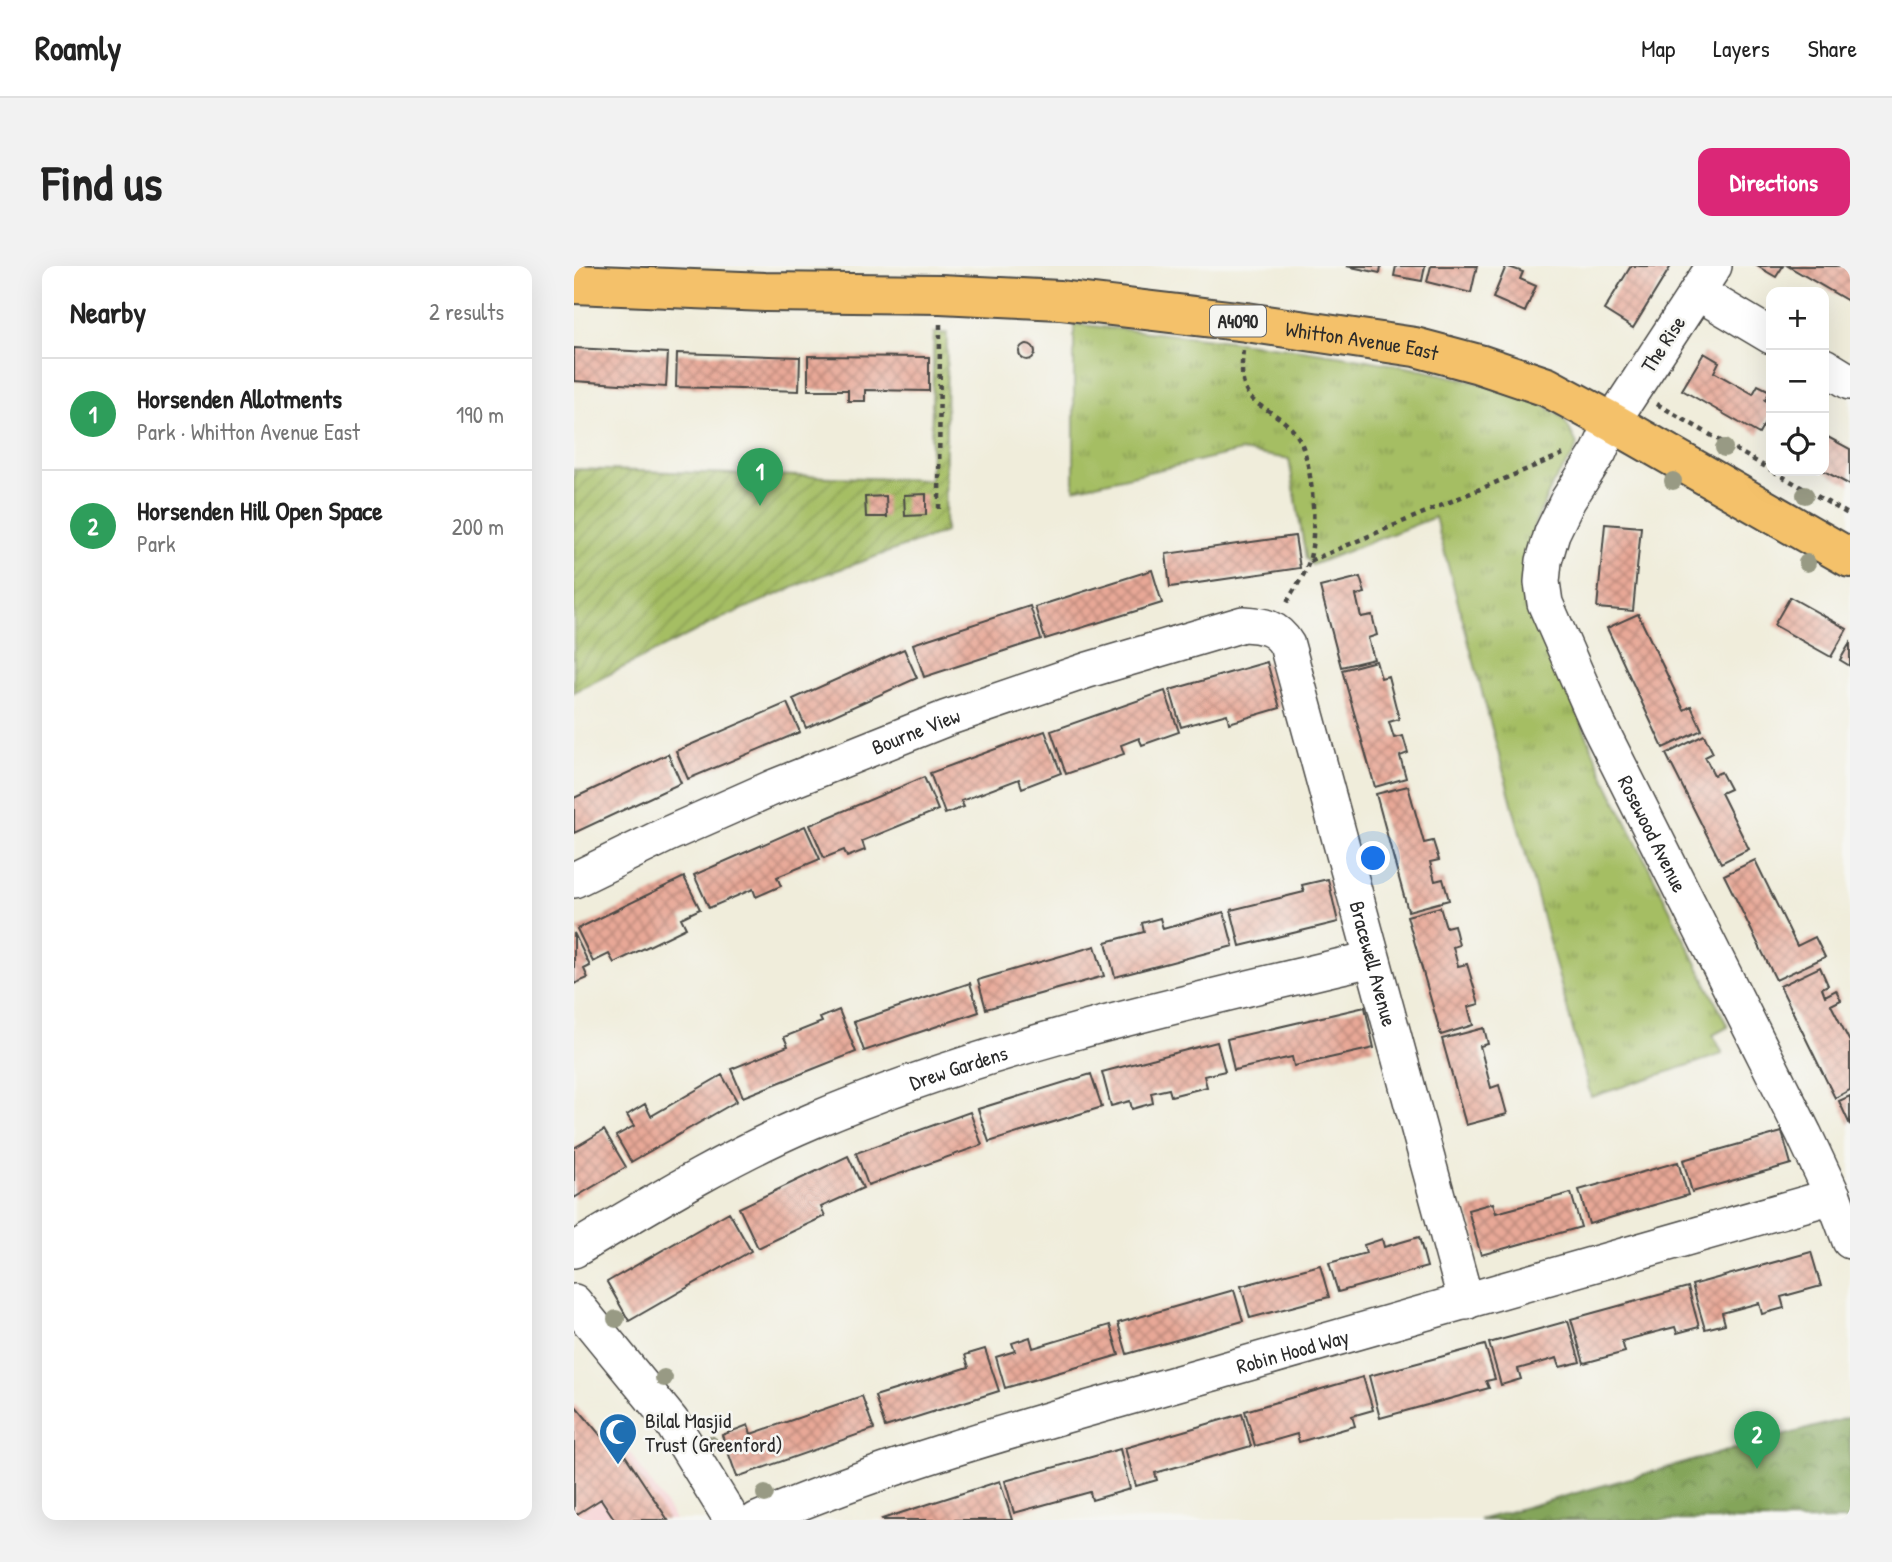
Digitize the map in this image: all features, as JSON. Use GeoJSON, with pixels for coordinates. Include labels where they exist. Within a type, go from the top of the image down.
{"type":"FeatureCollection","features":[{"type":"Feature","properties":{"kind":"main road","name":"Whitton Avenue East"},"geometry":{"type":"LineString","coordinates":[[574,284],[1060,300],[1246,322],[1415,347],[1479,363],[1547,387],[1605,437],[1850,558]]}},
{"type":"Feature","properties":{"kind":"street"},"geometry":{"type":"LineString","coordinates":[[1705,279],[1766,332]]}},
{"type":"Feature","properties":{"kind":"street","name":"The Rise"},"geometry":{"type":"LineString","coordinates":[[1605,437],[1705,279]]}},
{"type":"Feature","properties":{"kind":"street"},"geometry":{"type":"LineString","coordinates":[[1829,369],[1850,382]]}},
{"type":"Feature","properties":{"kind":"street","name":"Rosewood Avenue"},"geometry":{"type":"LineString","coordinates":[[1605,437],[1552,533],[1544,561],[1542,582],[1545,603],[1598,724],[1742,1006],[1833,1196],[1850,1241]]}},
{"type":"Feature","properties":{"kind":"street","name":"Bourne View"},"geometry":{"type":"LineString","coordinates":[[574,880],[772,788],[947,718],[1088,670],[1243,624],[1263,625],[1272,629]]}},
{"type":"Feature","properties":{"kind":"street","name":"Bracewell Avenue"},"geometry":{"type":"LineString","coordinates":[[1272,629],[1282,636],[1287,645],[1466,1302]]}},
{"type":"Feature","properties":{"kind":"street","name":"Drew Gardens"},"geometry":{"type":"LineString","coordinates":[[574,1250],[747,1151],[811,1121],[923,1078],[1067,1033],[1221,993],[1371,959]]}},
{"type":"Feature","properties":{"kind":"street","name":"Robin Hood Way"},"geometry":{"type":"LineString","coordinates":[[757,1520],[834,1488],[890,1469],[1098,1406],[1833,1196]]}},
{"type":"Feature","properties":{"kind":"street"},"geometry":{"type":"LineString","coordinates":[[574,1302],[671,1421],[732,1520]]}},
{"type":"Feature","properties":{"kind":"path"},"geometry":{"type":"LineString","coordinates":[[939,509],[940,294]]}},
{"type":"Feature","properties":{"kind":"path"},"geometry":{"type":"LineString","coordinates":[[1244,343],[1242,384],[1248,397],[1288,425],[1298,436],[1306,452],[1315,520],[1309,561],[1272,629]]}},
{"type":"Feature","properties":{"kind":"path"},"geometry":{"type":"LineString","coordinates":[[1633,390],[1766,467]]}},
{"type":"Feature","properties":{"kind":"path"},"geometry":{"type":"LineString","coordinates":[[1309,561],[1605,437]]}},
{"type":"Feature","properties":{"kind":"path"},"geometry":{"type":"LineString","coordinates":[[1783,476],[1850,514]]}},
{"type":"Feature","properties":{"kind":"shaded area"},"geometry":{"type":"Polygon","coordinates":[[[613,1428],[675,1520],[574,1520],[574,1453],[613,1428]]]}},
{"type":"Feature","properties":{"kind":"green space"},"geometry":{"type":"Polygon","coordinates":[[[1074,324],[1260,345],[1399,366],[1502,389],[1544,405],[1563,419],[1577,444],[1574,454],[1553,483],[1534,526],[1527,568],[1530,601],[1605,779],[1728,1027],[1713,1035],[1723,1054],[1591,1097],[1435,517],[1312,565],[1306,558],[1289,459],[1241,451],[1074,489],[1074,324]]]}},
{"type":"Feature","properties":{"kind":"green space"},"geometry":{"type":"Polygon","coordinates":[[[934,333],[947,333],[945,532],[818,577],[720,619],[574,692],[574,469],[930,480],[934,333]]]}},
{"type":"Feature","properties":{"kind":"green space"},"geometry":{"type":"Polygon","coordinates":[[[1850,1417],[1850,1520],[1479,1520],[1850,1417]]]}},
{"type":"Feature","properties":{"kind":"building"},"geometry":{"type":"Polygon","coordinates":[[[1346,266],[1381,266],[1380,273],[1346,266]]]}},
{"type":"Feature","properties":{"kind":"building"},"geometry":{"type":"Polygon","coordinates":[[[1396,266],[1425,266],[1422,281],[1394,276],[1396,266]]]}},
{"type":"Feature","properties":{"kind":"building"},"geometry":{"type":"Polygon","coordinates":[[[1431,266],[1477,266],[1471,293],[1427,282],[1431,266]]]}},
{"type":"Feature","properties":{"kind":"building"},"geometry":{"type":"Polygon","coordinates":[[[1506,266],[1523,272],[1520,279],[1536,286],[1525,312],[1493,298],[1506,266]]]}},
{"type":"Feature","properties":{"kind":"building"},"geometry":{"type":"Polygon","coordinates":[[[1631,266],[1671,266],[1633,328],[1604,310],[1631,266]]]}},
{"type":"Feature","properties":{"kind":"building"},"geometry":{"type":"Polygon","coordinates":[[[1757,266],[1783,266],[1776,277],[1757,266]]]}},
{"type":"Feature","properties":{"kind":"building"},"geometry":{"type":"Polygon","coordinates":[[[1788,266],[1843,266],[1850,270],[1850,302],[1829,290],[1829,287],[1824,287],[1788,266]]]}},
{"type":"Feature","properties":{"kind":"building"},"geometry":{"type":"Polygon","coordinates":[[[1024,344],[1030,344],[1035,352],[1033,358],[1024,360],[1019,355],[1019,349],[1024,344]]]}},
{"type":"Feature","properties":{"kind":"building"},"geometry":{"type":"Polygon","coordinates":[[[574,348],[668,353],[666,387],[574,381],[574,348]]]}},
{"type":"Feature","properties":{"kind":"building"},"geometry":{"type":"Polygon","coordinates":[[[677,353],[800,357],[799,391],[676,387],[677,353]]]}},
{"type":"Feature","properties":{"kind":"building"},"geometry":{"type":"Polygon","coordinates":[[[1704,353],[1719,362],[1714,372],[1753,394],[1758,385],[1766,389],[1766,421],[1759,434],[1682,390],[1704,353]]]}},
{"type":"Feature","properties":{"kind":"building"},"geometry":{"type":"Polygon","coordinates":[[[808,356],[929,357],[929,391],[865,390],[865,401],[848,401],[848,390],[808,390],[808,356]]]}},
{"type":"Feature","properties":{"kind":"building"},"geometry":{"type":"Polygon","coordinates":[[[1829,438],[1850,449],[1850,485],[1829,474],[1829,438]]]}},
{"type":"Feature","properties":{"kind":"building"},"geometry":{"type":"Polygon","coordinates":[[[926,494],[926,515],[905,516],[904,495],[926,494]]]}},
{"type":"Feature","properties":{"kind":"building"},"geometry":{"type":"Polygon","coordinates":[[[886,496],[887,517],[866,517],[865,497],[886,496]]]}},
{"type":"Feature","properties":{"kind":"building"},"geometry":{"type":"Polygon","coordinates":[[[1605,524],[1641,527],[1633,611],[1597,608],[1605,524]]]}},
{"type":"Feature","properties":{"kind":"building"},"geometry":{"type":"Polygon","coordinates":[[[1295,536],[1300,568],[1170,587],[1166,554],[1295,536]]]}},
{"type":"Feature","properties":{"kind":"building"},"geometry":{"type":"Polygon","coordinates":[[[1152,570],[1162,603],[1045,639],[1035,607],[1152,570]]]}},
{"type":"Feature","properties":{"kind":"building"},"geometry":{"type":"Polygon","coordinates":[[[1360,577],[1365,593],[1356,595],[1361,617],[1372,615],[1377,635],[1368,638],[1374,659],[1341,667],[1320,587],[1360,577]]]}},
{"type":"Feature","properties":{"kind":"building"},"geometry":{"type":"Polygon","coordinates":[[[1790,597],[1847,629],[1831,657],[1774,625],[1790,597]]]}},
{"type":"Feature","properties":{"kind":"building"},"geometry":{"type":"Polygon","coordinates":[[[1030,606],[1041,639],[924,677],[913,644],[1030,606]]]}},
{"type":"Feature","properties":{"kind":"building"},"geometry":{"type":"Polygon","coordinates":[[[1638,614],[1684,710],[1691,706],[1702,730],[1663,748],[1607,628],[1638,614]]]}},
{"type":"Feature","properties":{"kind":"building"},"geometry":{"type":"Polygon","coordinates":[[[1850,643],[1850,666],[1840,660],[1850,643]]]}},
{"type":"Feature","properties":{"kind":"building"},"geometry":{"type":"Polygon","coordinates":[[[904,649],[917,678],[806,728],[793,699],[904,649]]]}},
{"type":"Feature","properties":{"kind":"building"},"geometry":{"type":"Polygon","coordinates":[[[1376,661],[1381,678],[1388,676],[1399,719],[1389,722],[1394,738],[1403,736],[1408,753],[1400,756],[1406,778],[1375,787],[1342,670],[1376,661]]]}},
{"type":"Feature","properties":{"kind":"building"},"geometry":{"type":"Polygon","coordinates":[[[1267,662],[1280,708],[1229,723],[1227,714],[1181,727],[1170,690],[1267,662]]]}},
{"type":"Feature","properties":{"kind":"building"},"geometry":{"type":"Polygon","coordinates":[[[1165,691],[1179,732],[1142,745],[1139,738],[1121,745],[1124,754],[1066,774],[1051,731],[1165,691]]]}},
{"type":"Feature","properties":{"kind":"building"},"geometry":{"type":"Polygon","coordinates":[[[787,703],[800,732],[688,779],[676,751],[787,703]]]}},
{"type":"Feature","properties":{"kind":"building"},"geometry":{"type":"Polygon","coordinates":[[[1045,731],[1061,773],[1022,788],[1019,779],[961,801],[964,807],[945,814],[930,773],[1045,731]]]}},
{"type":"Feature","properties":{"kind":"building"},"geometry":{"type":"Polygon","coordinates":[[[1704,735],[1713,753],[1705,757],[1714,775],[1721,772],[1730,789],[1721,793],[1749,849],[1721,863],[1666,754],[1704,735]]]}},
{"type":"Feature","properties":{"kind":"building"},"geometry":{"type":"Polygon","coordinates":[[[668,754],[681,783],[574,833],[574,798],[668,754]]]}},
{"type":"Feature","properties":{"kind":"building"},"geometry":{"type":"Polygon","coordinates":[[[924,777],[938,810],[862,841],[865,850],[847,857],[844,850],[824,858],[810,825],[924,777]]]}},
{"type":"Feature","properties":{"kind":"building"},"geometry":{"type":"Polygon","coordinates":[[[1408,786],[1424,843],[1433,841],[1439,860],[1430,862],[1435,881],[1443,879],[1449,900],[1408,911],[1376,794],[1408,786]]]}},
{"type":"Feature","properties":{"kind":"building"},"geometry":{"type":"Polygon","coordinates":[[[805,826],[820,859],[777,877],[781,886],[756,897],[753,889],[709,908],[694,875],[805,826]]]}},
{"type":"Feature","properties":{"kind":"building"},"geometry":{"type":"Polygon","coordinates":[[[1755,860],[1797,946],[1815,937],[1825,957],[1776,980],[1724,875],[1755,860]]]}},
{"type":"Feature","properties":{"kind":"building"},"geometry":{"type":"Polygon","coordinates":[[[684,877],[700,909],[681,918],[686,928],[614,963],[609,954],[593,962],[577,929],[684,877]]]}},
{"type":"Feature","properties":{"kind":"building"},"geometry":{"type":"Polygon","coordinates":[[[1328,879],[1338,922],[1240,946],[1231,910],[1304,892],[1302,885],[1328,879]]]}},
{"type":"Feature","properties":{"kind":"building"},"geometry":{"type":"Polygon","coordinates":[[[1440,907],[1446,927],[1454,925],[1459,945],[1453,947],[1458,966],[1467,964],[1479,1004],[1468,1007],[1473,1025],[1441,1035],[1407,916],[1440,907]]]}},
{"type":"Feature","properties":{"kind":"building"},"geometry":{"type":"Polygon","coordinates":[[[1224,912],[1233,946],[1115,977],[1106,942],[1144,932],[1142,923],[1160,918],[1163,929],[1224,912]]]}},
{"type":"Feature","properties":{"kind":"building"},"geometry":{"type":"Polygon","coordinates":[[[574,933],[590,966],[584,969],[588,978],[574,984],[574,933]]]}},
{"type":"Feature","properties":{"kind":"building"},"geometry":{"type":"Polygon","coordinates":[[[1095,946],[1104,976],[986,1009],[978,980],[1095,946]]]}},
{"type":"Feature","properties":{"kind":"building"},"geometry":{"type":"Polygon","coordinates":[[[1820,967],[1828,985],[1822,988],[1825,996],[1836,990],[1841,1000],[1831,1005],[1850,1042],[1850,1090],[1835,1098],[1780,986],[1820,967]]]}},
{"type":"Feature","properties":{"kind":"building"},"geometry":{"type":"Polygon","coordinates":[[[970,983],[979,1012],[864,1051],[854,1022],[970,983]]]}},
{"type":"Feature","properties":{"kind":"building"},"geometry":{"type":"Polygon","coordinates":[[[1365,1007],[1374,1048],[1294,1066],[1292,1057],[1234,1070],[1227,1039],[1365,1007]]]}},
{"type":"Feature","properties":{"kind":"building"},"geometry":{"type":"Polygon","coordinates":[[[839,1010],[856,1052],[743,1097],[731,1069],[788,1046],[784,1037],[822,1022],[820,1018],[839,1010]]]}},
{"type":"Feature","properties":{"kind":"building"},"geometry":{"type":"Polygon","coordinates":[[[1484,1028],[1488,1044],[1480,1046],[1491,1088],[1499,1085],[1507,1114],[1466,1125],[1442,1039],[1484,1028]]]}},
{"type":"Feature","properties":{"kind":"building"},"geometry":{"type":"Polygon","coordinates":[[[1217,1042],[1225,1071],[1204,1076],[1207,1087],[1171,1096],[1169,1089],[1151,1093],[1153,1103],[1132,1109],[1130,1101],[1111,1106],[1102,1072],[1217,1042]]]}},
{"type":"Feature","properties":{"kind":"building"},"geometry":{"type":"Polygon","coordinates":[[[1091,1074],[1102,1107],[989,1142],[978,1109],[1091,1074]]]}},
{"type":"Feature","properties":{"kind":"building"},"geometry":{"type":"Polygon","coordinates":[[[722,1075],[737,1101],[631,1162],[616,1136],[634,1126],[627,1115],[645,1104],[651,1116],[722,1075]]]}},
{"type":"Feature","properties":{"kind":"building"},"geometry":{"type":"Polygon","coordinates":[[[1850,1096],[1850,1125],[1839,1101],[1850,1096]]]}},
{"type":"Feature","properties":{"kind":"building"},"geometry":{"type":"Polygon","coordinates":[[[970,1112],[982,1145],[868,1185],[856,1153],[970,1112]]]}},
{"type":"Feature","properties":{"kind":"building"},"geometry":{"type":"Polygon","coordinates":[[[604,1130],[626,1167],[574,1198],[574,1148],[604,1130]]]}},
{"type":"Feature","properties":{"kind":"building"},"geometry":{"type":"Polygon","coordinates":[[[1782,1132],[1791,1164],[1692,1192],[1683,1160],[1782,1132]]]}},
{"type":"Feature","properties":{"kind":"building"},"geometry":{"type":"Polygon","coordinates":[[[848,1156],[863,1188],[821,1207],[825,1216],[758,1248],[739,1208],[848,1156]]]}},
{"type":"Feature","properties":{"kind":"building"},"geometry":{"type":"Polygon","coordinates":[[[1678,1162],[1688,1195],[1589,1224],[1579,1190],[1678,1162]]]}},
{"type":"Feature","properties":{"kind":"building"},"geometry":{"type":"Polygon","coordinates":[[[1571,1193],[1581,1227],[1481,1255],[1468,1210],[1493,1203],[1496,1213],[1571,1193]]]}},
{"type":"Feature","properties":{"kind":"building"},"geometry":{"type":"Polygon","coordinates":[[[729,1212],[751,1251],[629,1321],[607,1282],[729,1212]]]}},
{"type":"Feature","properties":{"kind":"building"},"geometry":{"type":"Polygon","coordinates":[[[1419,1237],[1427,1267],[1338,1292],[1329,1263],[1366,1253],[1364,1245],[1382,1239],[1384,1247],[1419,1237]]]}},
{"type":"Feature","properties":{"kind":"building"},"geometry":{"type":"Polygon","coordinates":[[[1811,1252],[1821,1286],[1781,1297],[1784,1308],[1762,1314],[1759,1303],[1722,1313],[1725,1324],[1705,1329],[1692,1285],[1811,1252]]]}},
{"type":"Feature","properties":{"kind":"building"},"geometry":{"type":"Polygon","coordinates":[[[1320,1265],[1329,1297],[1250,1318],[1241,1286],[1320,1265]]]}},
{"type":"Feature","properties":{"kind":"building"},"geometry":{"type":"Polygon","coordinates":[[[1688,1287],[1699,1327],[1677,1333],[1675,1327],[1622,1341],[1625,1352],[1584,1363],[1571,1319],[1688,1287]]]}},
{"type":"Feature","properties":{"kind":"building"},"geometry":{"type":"Polygon","coordinates":[[[1234,1290],[1243,1321],[1127,1354],[1118,1323],[1234,1290]]]}},
{"type":"Feature","properties":{"kind":"building"},"geometry":{"type":"Polygon","coordinates":[[[1568,1321],[1580,1362],[1560,1367],[1557,1358],[1518,1369],[1521,1379],[1501,1385],[1489,1343],[1568,1321]]]}},
{"type":"Feature","properties":{"kind":"building"},"geometry":{"type":"Polygon","coordinates":[[[1110,1325],[1119,1355],[1005,1388],[996,1357],[1015,1351],[1012,1343],[1030,1337],[1033,1348],[1110,1325]]]}},
{"type":"Feature","properties":{"kind":"building"},"geometry":{"type":"Polygon","coordinates":[[[1485,1345],[1495,1379],[1486,1381],[1489,1388],[1380,1418],[1369,1376],[1485,1345]]]}},
{"type":"Feature","properties":{"kind":"building"},"geometry":{"type":"Polygon","coordinates":[[[985,1349],[999,1391],[885,1427],[875,1396],[969,1367],[965,1355],[985,1349]]]}},
{"type":"Feature","properties":{"kind":"building"},"geometry":{"type":"Polygon","coordinates":[[[1363,1377],[1373,1410],[1352,1416],[1355,1426],[1299,1442],[1297,1434],[1255,1446],[1245,1411],[1363,1377]]]}},
{"type":"Feature","properties":{"kind":"building"},"geometry":{"type":"Polygon","coordinates":[[[862,1396],[874,1429],[737,1477],[722,1435],[748,1425],[751,1434],[862,1396]]]}},
{"type":"Feature","properties":{"kind":"building"},"geometry":{"type":"Polygon","coordinates":[[[574,1404],[601,1436],[609,1431],[668,1520],[615,1520],[601,1499],[574,1516],[574,1404]]]}},
{"type":"Feature","properties":{"kind":"building"},"geometry":{"type":"Polygon","coordinates":[[[1242,1414],[1251,1446],[1155,1473],[1157,1480],[1136,1486],[1125,1448],[1242,1414]]]}},
{"type":"Feature","properties":{"kind":"building"},"geometry":{"type":"Polygon","coordinates":[[[1120,1449],[1130,1489],[1092,1500],[1090,1492],[1014,1513],[1005,1481],[1120,1449]]]}},
{"type":"Feature","properties":{"kind":"building"},"geometry":{"type":"Polygon","coordinates":[[[1000,1481],[1012,1520],[882,1519],[1000,1481]]]}},
{"type":"Feature","properties":{"kind":"place","name":"Horsenden Allotments"},"geometry":{"type":"Point","coordinates":[760,506]}},
{"type":"Feature","properties":{"kind":"place","name":"Bilal Masjid Trust (Greenford)"},"geometry":{"type":"Point","coordinates":[618,1466]}},
{"type":"Feature","properties":{"kind":"place","name":"Horsenden Hill Open Space"},"geometry":{"type":"Point","coordinates":[1757,1469]}}]}
